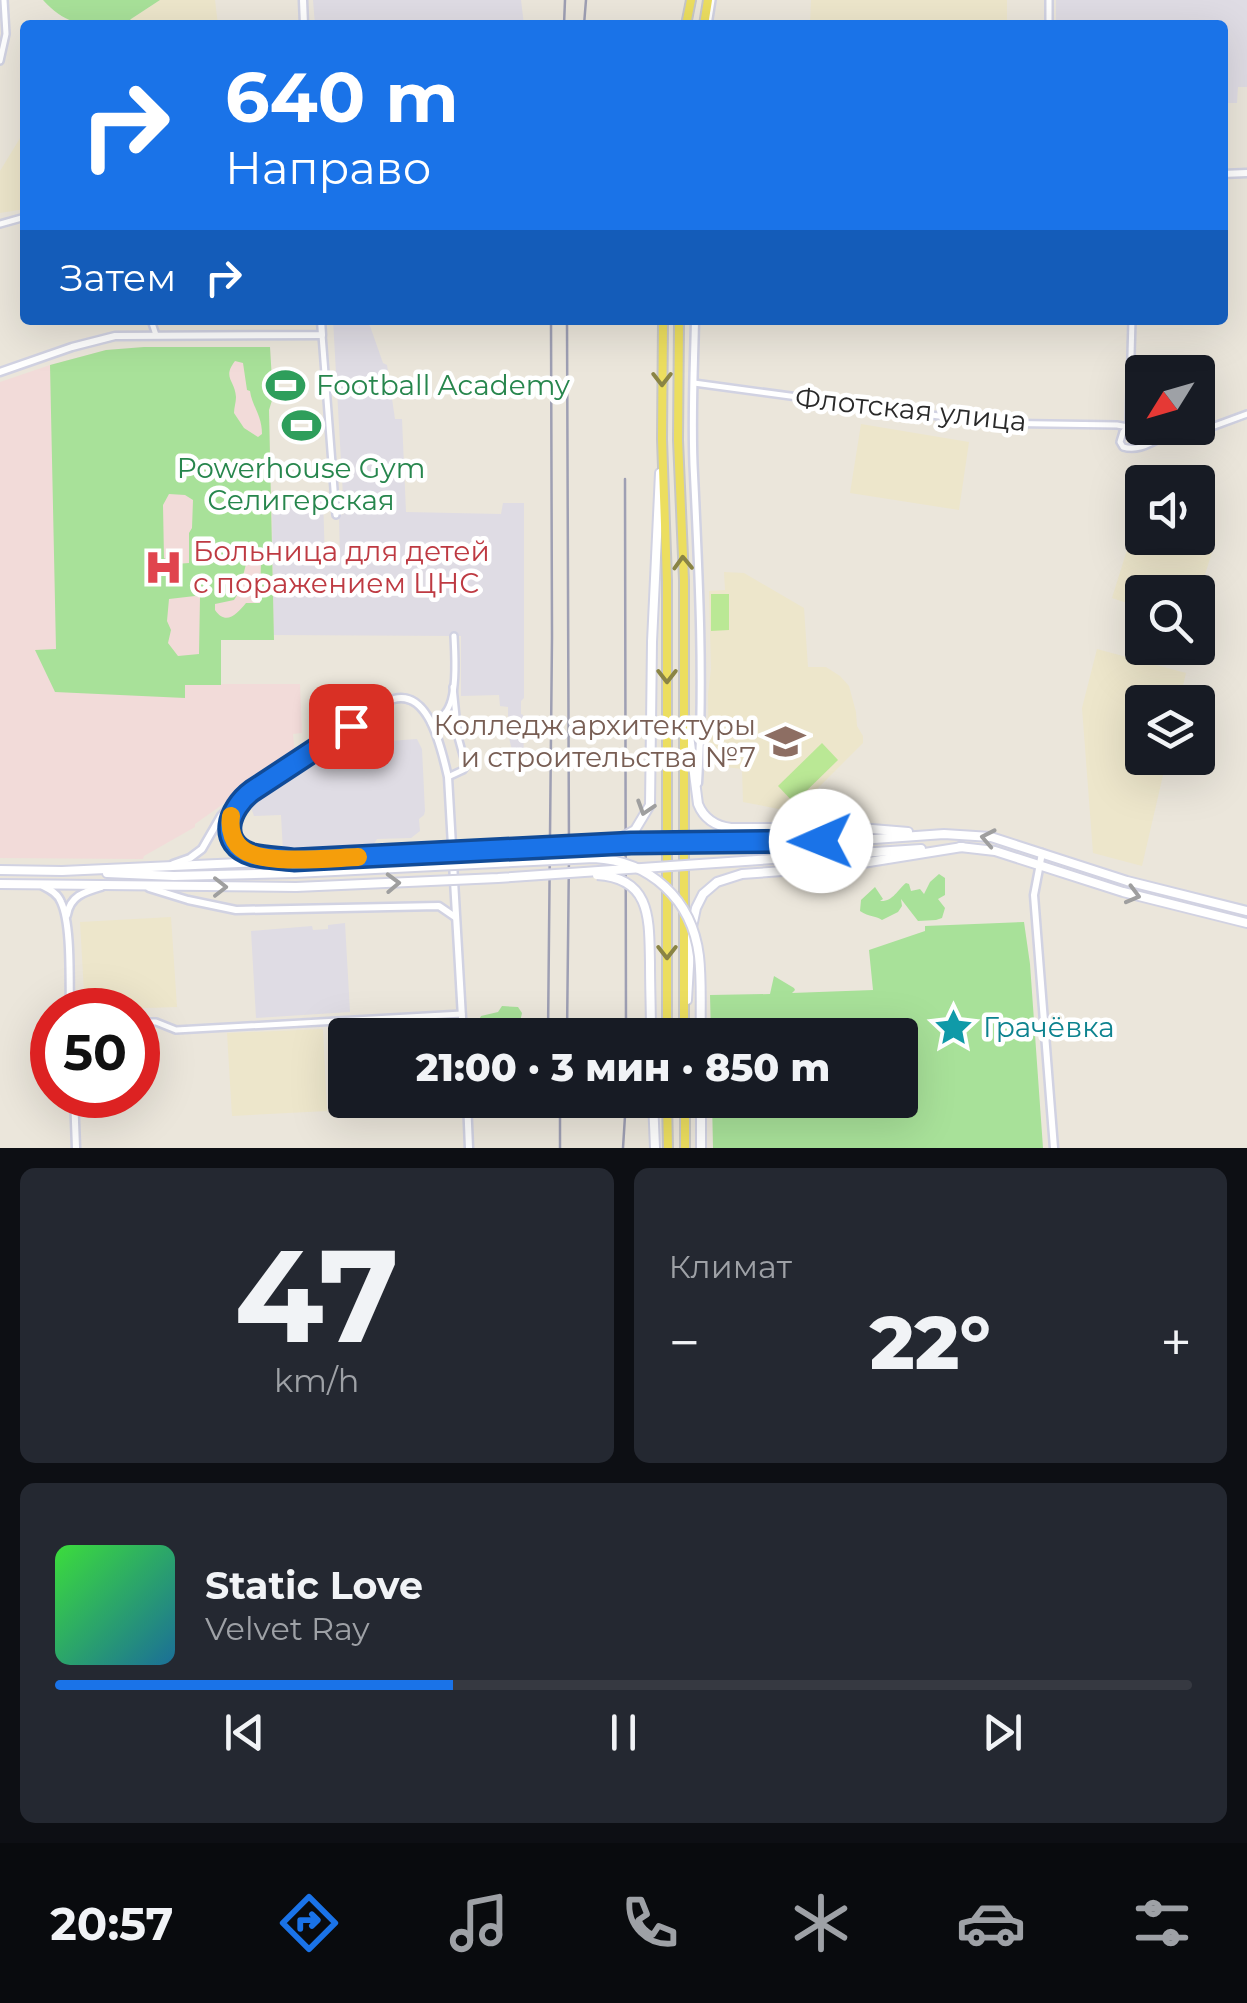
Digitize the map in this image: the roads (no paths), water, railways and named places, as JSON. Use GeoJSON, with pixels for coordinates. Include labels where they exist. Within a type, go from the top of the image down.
{"type":"FeatureCollection","features":[{"type":"Feature","properties":{"kind":"main road"},"geometry":{"type":"LineString","coordinates":[[663,325],[667,1018]]}},
{"type":"Feature","properties":{"kind":"main road"},"geometry":{"type":"LineString","coordinates":[[679,325],[685,1018]]}},
{"type":"Feature","properties":{"kind":"main road"},"geometry":{"type":"LineString","coordinates":[[578,846],[618,840],[630,834],[650,805],[653,592],[662,439]]}},
{"type":"Feature","properties":{"kind":"main road"},"geometry":{"type":"LineString","coordinates":[[683,661],[697,796],[700,808],[712,822],[742,828],[860,828],[991,837],[1127,881],[1247,911]]}},
{"type":"Feature","properties":{"kind":"main road"},"geometry":{"type":"LineString","coordinates":[[62,871],[663,842],[860,840],[932,834]]}},
{"type":"Feature","properties":{"kind":"main road"},"geometry":{"type":"LineString","coordinates":[[686,1018],[691,932],[698,903],[712,885],[728,876],[861,864],[962,847]]}},
{"type":"Feature","properties":{"kind":"main road"},"geometry":{"type":"LineString","coordinates":[[0,884],[398,883],[962,847],[984,849],[1123,892],[1247,923]]}},
{"type":"Feature","properties":{"kind":"main road"},"geometry":{"type":"LineString","coordinates":[[0,870],[174,876],[594,858],[629,864],[663,884],[689,918],[699,953],[700,1018]]}},
{"type":"Feature","properties":{"kind":"main road"},"geometry":{"type":"LineString","coordinates":[[572,873],[620,879],[633,887],[644,903],[649,927],[651,1018]]}},
{"type":"Feature","properties":{"kind":"main road"},"geometry":{"type":"LineString","coordinates":[[654,1118],[655,1148]]}},
{"type":"Feature","properties":{"kind":"main road"},"geometry":{"type":"LineString","coordinates":[[668,1118],[668,1148]]}},
{"type":"Feature","properties":{"kind":"main road"},"geometry":{"type":"LineString","coordinates":[[685,1118],[685,1148]]}},
{"type":"Feature","properties":{"kind":"main road"},"geometry":{"type":"LineString","coordinates":[[700,1118],[701,1148]]}},
{"type":"Feature","properties":{"kind":"street"},"geometry":{"type":"LineString","coordinates":[[0,60],[6,34],[4,0]]}},
{"type":"Feature","properties":{"kind":"street"},"geometry":{"type":"LineString","coordinates":[[153,325],[156,335]]}},
{"type":"Feature","properties":{"kind":"street"},"geometry":{"type":"LineString","coordinates":[[321,325],[336,515]]}},
{"type":"Feature","properties":{"kind":"street"},"geometry":{"type":"LineString","coordinates":[[695,325],[693,472],[701,694],[697,796]]}},
{"type":"Feature","properties":{"kind":"street"},"geometry":{"type":"LineString","coordinates":[[1131,355],[1132,325]]}},
{"type":"Feature","properties":{"kind":"street"},"geometry":{"type":"LineString","coordinates":[[0,372],[108,338],[322,335]]}},
{"type":"Feature","properties":{"kind":"street","name":"Флотская улица"},"geometry":{"type":"LineString","coordinates":[[694,384],[991,423],[1125,426]]}},
{"type":"Feature","properties":{"kind":"street","name":"Флотская улица"},"geometry":{"type":"LineString","coordinates":[[1215,426],[1247,414]]}},
{"type":"Feature","properties":{"kind":"street","name":"Флотская улица"},"geometry":{"type":"LineString","coordinates":[[1125,430],[1120,442],[1125,448],[1148,445]]}},
{"type":"Feature","properties":{"kind":"street"},"geometry":{"type":"LineString","coordinates":[[448,778],[466,766],[458,738],[454,636]]}},
{"type":"Feature","properties":{"kind":"street"},"geometry":{"type":"LineString","coordinates":[[430,723],[447,712],[454,687]]}},
{"type":"Feature","properties":{"kind":"street"},"geometry":{"type":"LineString","coordinates":[[167,866],[199,852],[226,809],[394,698],[406,697],[416,703],[430,723],[448,778],[462,1018]]}},
{"type":"Feature","properties":{"kind":"street"},"geometry":{"type":"LineString","coordinates":[[252,791],[231,816],[236,844],[256,856],[294,860]]}},
{"type":"Feature","properties":{"kind":"street"},"geometry":{"type":"LineString","coordinates":[[1042,853],[1034,895],[1054,1148]]}},
{"type":"Feature","properties":{"kind":"street"},"geometry":{"type":"LineString","coordinates":[[23,870],[23,884]]}},
{"type":"Feature","properties":{"kind":"street"},"geometry":{"type":"LineString","coordinates":[[41,885],[49,888],[62,904],[69,988]]}},
{"type":"Feature","properties":{"kind":"street"},"geometry":{"type":"LineString","coordinates":[[66,921],[74,898],[104,886]]}},
{"type":"Feature","properties":{"kind":"street"},"geometry":{"type":"LineString","coordinates":[[145,886],[221,908],[439,906],[456,918]]}},
{"type":"Feature","properties":{"kind":"street"},"geometry":{"type":"LineString","coordinates":[[160,1024],[182,1030],[462,1014]]}},
{"type":"Feature","properties":{"kind":"street"},"geometry":{"type":"LineString","coordinates":[[75,1118],[76,1148]]}},
{"type":"Feature","properties":{"kind":"street"},"geometry":{"type":"LineString","coordinates":[[468,1118],[469,1148]]}},
{"type":"Feature","properties":{"kind":"railway"},"geometry":{"type":"LineString","coordinates":[[564,20],[565,0]]}},
{"type":"Feature","properties":{"kind":"railway"},"geometry":{"type":"LineString","coordinates":[[584,20],[586,0]]}},
{"type":"Feature","properties":{"kind":"railway"},"geometry":{"type":"LineString","coordinates":[[548,1018],[551,325]]}},
{"type":"Feature","properties":{"kind":"railway"},"geometry":{"type":"LineString","coordinates":[[567,325],[567,1018]]}},
{"type":"Feature","properties":{"kind":"railway"},"geometry":{"type":"LineString","coordinates":[[625,479],[626,1018]]}},
{"type":"Feature","properties":{"kind":"railway"},"geometry":{"type":"LineString","coordinates":[[560,1118],[560,1148]]}},
{"type":"Feature","properties":{"kind":"railway"},"geometry":{"type":"LineString","coordinates":[[623,1148],[625,1118]]}},
{"type":"Feature","properties":{"kind":"place","name":"Football Academy"},"geometry":{"type":"Point","coordinates":[286,385]}},
{"type":"Feature","properties":{"kind":"place","name":"Powerhouse Gym Селигерская"},"geometry":{"type":"Point","coordinates":[301,426]}},
{"type":"Feature","properties":{"kind":"place","name":"Больница для детей с поражением ЦНС"},"geometry":{"type":"Point","coordinates":[163,567]}},
{"type":"Feature","properties":{"kind":"place","name":"Колледж архитектуры и строительства №7"},"geometry":{"type":"Point","coordinates":[786,741]}},
{"type":"Feature","properties":{"kind":"place","name":"Грачёвка"},"geometry":{"type":"Point","coordinates":[953,1027]}}]}
